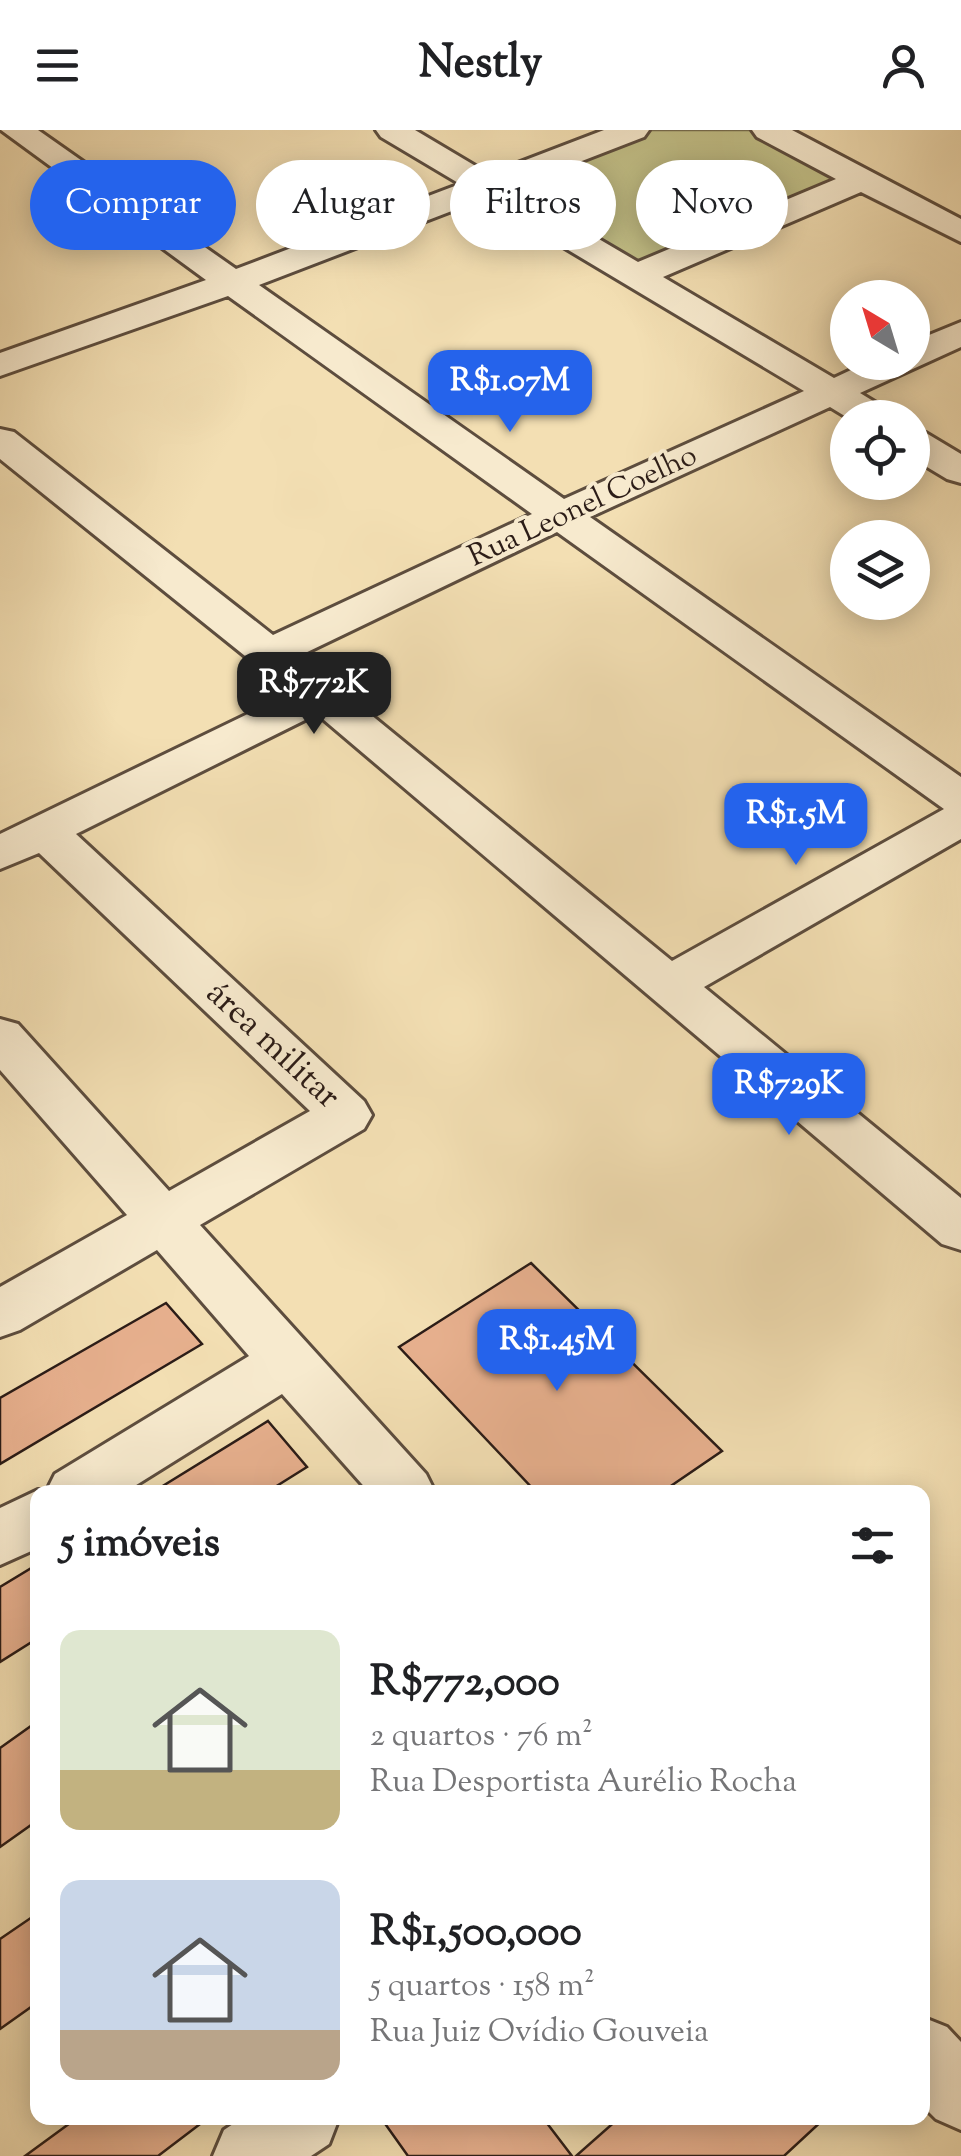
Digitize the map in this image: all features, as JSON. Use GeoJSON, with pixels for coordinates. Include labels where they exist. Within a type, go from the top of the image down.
{"type":"FeatureCollection","features":[{"type":"Feature","properties":{"kind":"street"},"geometry":{"type":"LineString","coordinates":[[18,130],[229,284],[563,514],[961,798]]}},
{"type":"Feature","properties":{"kind":"street"},"geometry":{"type":"LineString","coordinates":[[392,130],[450,166]]}},
{"type":"Feature","properties":{"kind":"street"},"geometry":{"type":"LineString","coordinates":[[555,160],[634,130]]}},
{"type":"Feature","properties":{"kind":"street"},"geometry":{"type":"LineString","coordinates":[[768,130],[961,232]]}},
{"type":"Feature","properties":{"kind":"street"},"geometry":{"type":"LineString","coordinates":[[638,275],[862,180]]}},
{"type":"Feature","properties":{"kind":"street"},"geometry":{"type":"LineString","coordinates":[[0,365],[450,200]]}},
{"type":"Feature","properties":{"kind":"street"},"geometry":{"type":"LineString","coordinates":[[594,250],[846,400]]}},
{"type":"Feature","properties":{"kind":"street"},"geometry":{"type":"LineString","coordinates":[[930,348],[961,333]]}},
{"type":"Feature","properties":{"kind":"street","name":"Rua Leonel Coelho"},"geometry":{"type":"LineString","coordinates":[[268,654],[563,514],[862,380]]}},
{"type":"Feature","properties":{"kind":"street"},"geometry":{"type":"LineString","coordinates":[[0,440],[321,695],[961,1230]]}},
{"type":"Feature","properties":{"kind":"street"},"geometry":{"type":"LineString","coordinates":[[930,452],[961,471]]}},
{"type":"Feature","properties":{"kind":"street"},"geometry":{"type":"LineString","coordinates":[[22,842],[321,695]]}},
{"type":"Feature","properties":{"kind":"street"},"geometry":{"type":"LineString","coordinates":[[669,984],[961,819]]}},
{"type":"Feature","properties":{"kind":"street","name":"área militar"},"geometry":{"type":"LineString","coordinates":[[0,1314],[346,1115],[22,842]]}},
{"type":"Feature","properties":{"kind":"street"},"geometry":{"type":"LineString","coordinates":[[0,1037],[400,1485]]}},
{"type":"Feature","properties":{"kind":"street"},"geometry":{"type":"LineString","coordinates":[[87,1485],[288,1362]]}},
{"type":"Feature","properties":{"kind":"street"},"geometry":{"type":"LineString","coordinates":[[0,1539],[30,1521]]}},
{"type":"Feature","properties":{"kind":"street"},"geometry":{"type":"LineString","coordinates":[[930,2061],[961,2094]]}},
{"type":"Feature","properties":{"kind":"street"},"geometry":{"type":"LineString","coordinates":[[250,2156],[294,2125]]}},
{"type":"Feature","properties":{"kind":"shaded area"},"geometry":{"type":"Polygon","coordinates":[[[650,130],[750,130],[844,180],[788,203],[788,160],[636,160],[636,250],[676,250],[638,266],[610,250],[616,250],[616,160],[572,160],[650,130]]]}},
{"type":"Feature","properties":{"kind":"building"},"geometry":{"type":"Polygon","coordinates":[[[531,1263],[722,1451],[672,1485],[529,1485],[399,1347],[531,1263]]]}},
{"type":"Feature","properties":{"kind":"building"},"geometry":{"type":"Polygon","coordinates":[[[166,1303],[202,1344],[0,1464],[0,1398],[166,1303]]]}},
{"type":"Feature","properties":{"kind":"building"},"geometry":{"type":"Polygon","coordinates":[[[268,1421],[307,1467],[278,1485],[164,1485],[268,1421]]]}},
{"type":"Feature","properties":{"kind":"building"},"geometry":{"type":"Polygon","coordinates":[[[30,1569],[30,1643],[0,1662],[0,1587],[30,1569]]]}},
{"type":"Feature","properties":{"kind":"building"},"geometry":{"type":"Polygon","coordinates":[[[30,1727],[30,1826],[0,1847],[0,1748],[30,1727]]]}},
{"type":"Feature","properties":{"kind":"building"},"geometry":{"type":"Polygon","coordinates":[[[30,1918],[30,2008],[0,2029],[0,1939],[30,1918]]]}},
{"type":"Feature","properties":{"kind":"building"},"geometry":{"type":"Polygon","coordinates":[[[67,2125],[199,2125],[158,2156],[25,2156],[67,2125]]]}},
{"type":"Feature","properties":{"kind":"building"},"geometry":{"type":"Polygon","coordinates":[[[386,2125],[548,2125],[572,2156],[408,2156],[386,2125]]]}},
{"type":"Feature","properties":{"kind":"building"},"geometry":{"type":"Polygon","coordinates":[[[611,2125],[817,2125],[784,2156],[576,2156],[611,2125]]]}}]}
